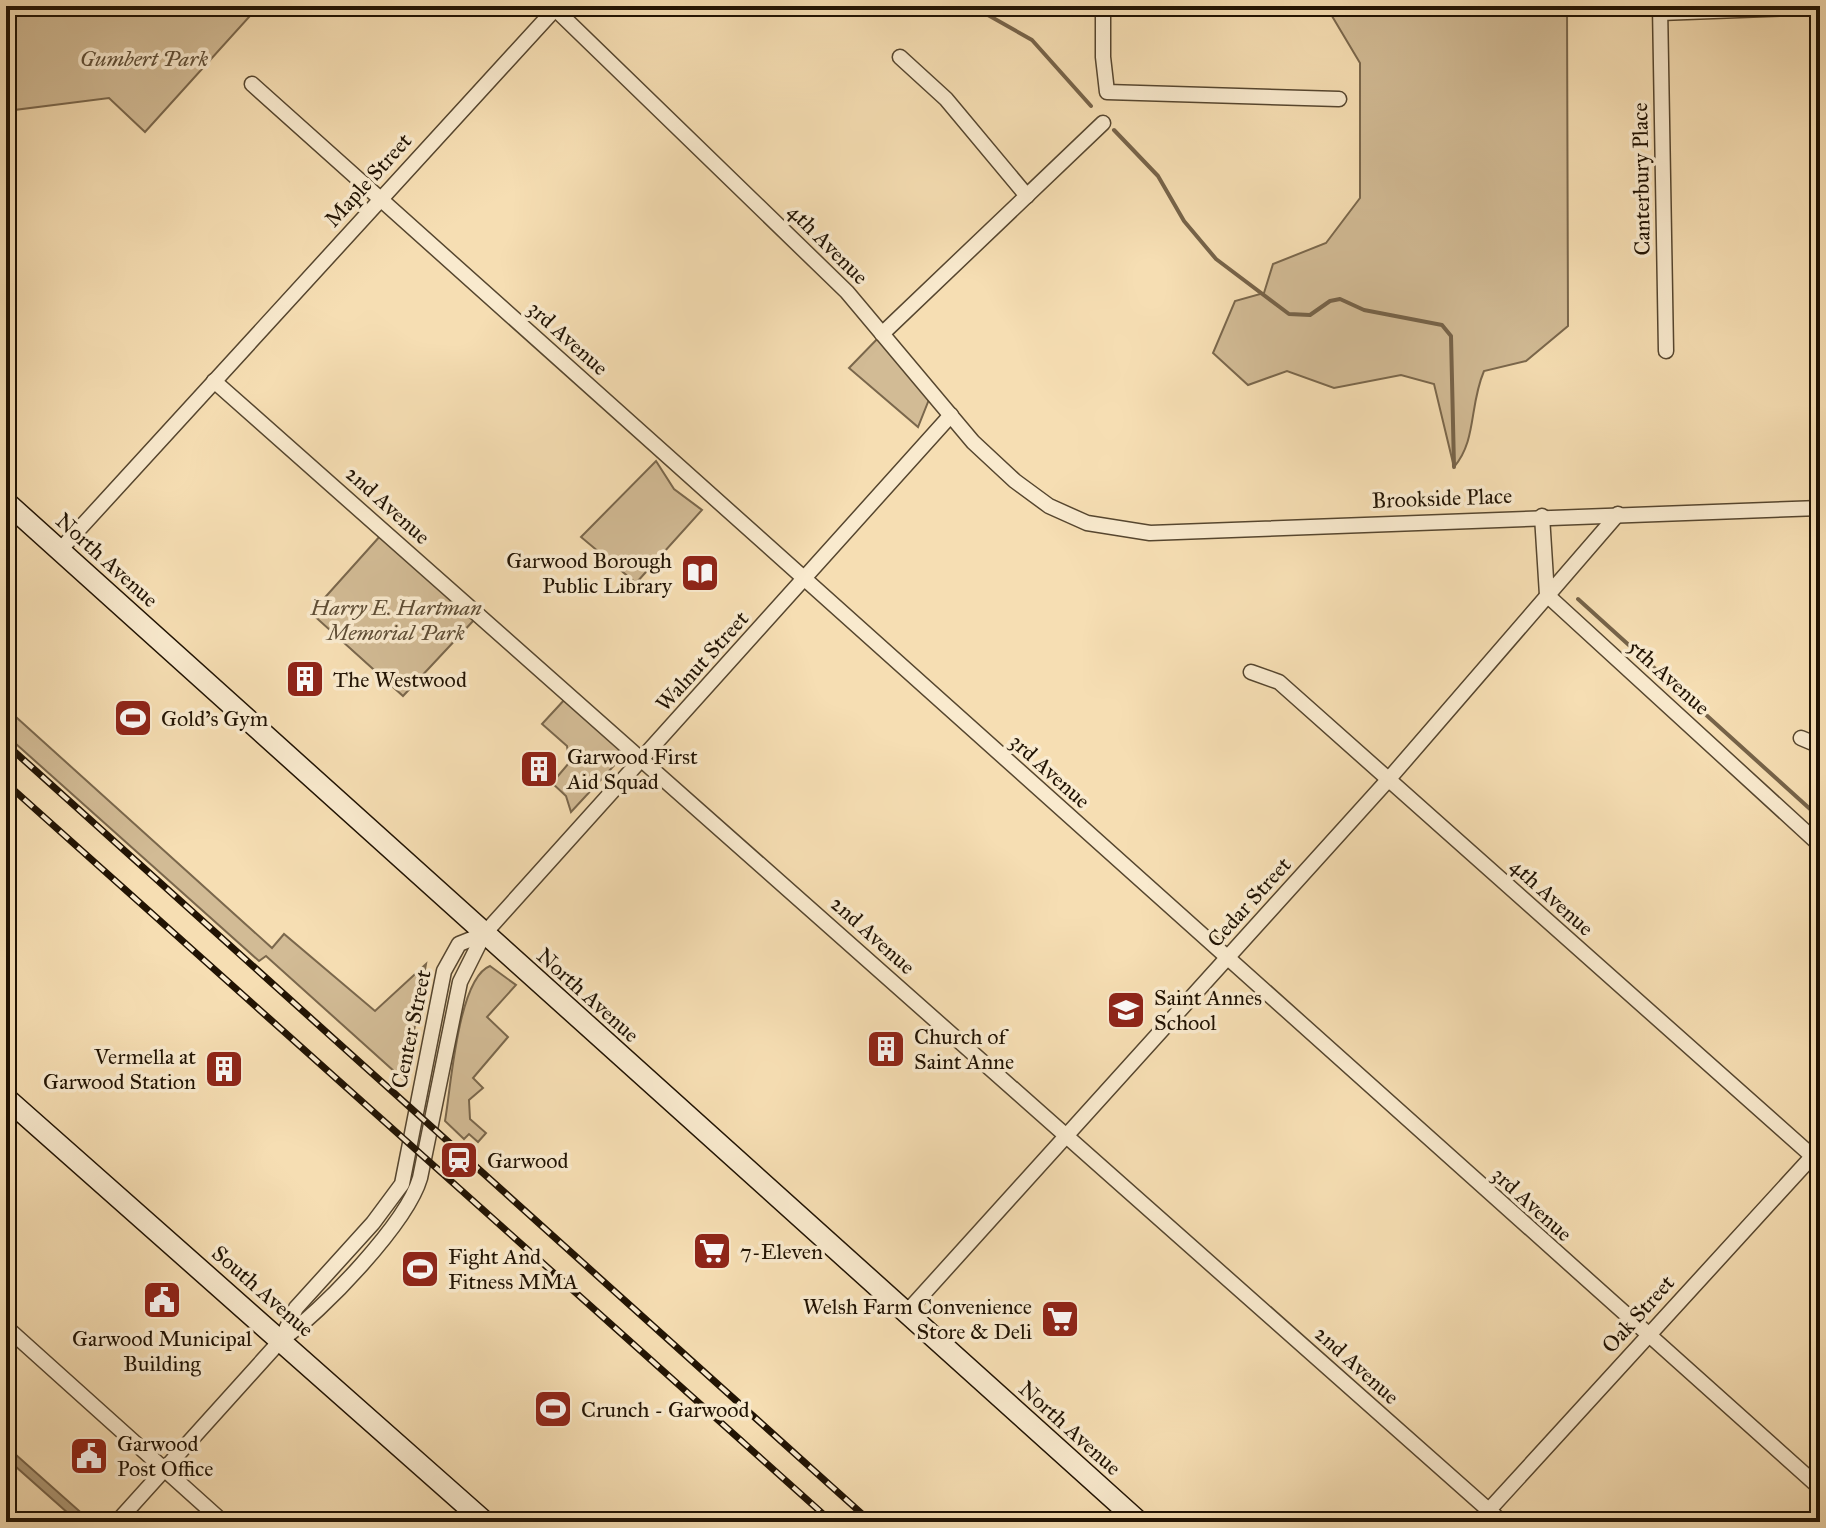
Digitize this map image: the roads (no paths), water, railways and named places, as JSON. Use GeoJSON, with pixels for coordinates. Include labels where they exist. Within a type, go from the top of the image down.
{"type":"FeatureCollection","features":[{"type":"Feature","properties":{"kind":"main road","name":"North Avenue"},"geometry":{"type":"LineString","coordinates":[[6,502],[1139,1522]]}},
{"type":"Feature","properties":{"kind":"main road","name":"South Avenue"},"geometry":{"type":"LineString","coordinates":[[6,1098],[282,1339],[485,1522]]}},
{"type":"Feature","properties":{"kind":"street"},"geometry":{"type":"LineString","coordinates":[[1103,6],[1107,92],[1339,99]]}},
{"type":"Feature","properties":{"kind":"street","name":"Maple Street"},"geometry":{"type":"LineString","coordinates":[[60,550],[554,7]]}},
{"type":"Feature","properties":{"kind":"street","name":"4th Avenue"},"geometry":{"type":"LineString","coordinates":[[554,7],[847,292],[951,415],[1015,481],[1068,515]]}},
{"type":"Feature","properties":{"kind":"street"},"geometry":{"type":"LineString","coordinates":[[1660,9],[1820,7]]}},
{"type":"Feature","properties":{"kind":"street","name":"Canterbury Place"},"geometry":{"type":"LineString","coordinates":[[1660,9],[1666,351]]}},
{"type":"Feature","properties":{"kind":"street"},"geometry":{"type":"LineString","coordinates":[[900,57],[946,99],[1027,196]]}},
{"type":"Feature","properties":{"kind":"street","name":"3rd Avenue"},"geometry":{"type":"LineString","coordinates":[[252,84],[1820,1488]]}},
{"type":"Feature","properties":{"kind":"street"},"geometry":{"type":"LineString","coordinates":[[882,334],[1103,123]]}},
{"type":"Feature","properties":{"kind":"street","name":"2nd Avenue"},"geometry":{"type":"LineString","coordinates":[[214,381],[1502,1522]]}},
{"type":"Feature","properties":{"kind":"street","name":"Walnut Street"},"geometry":{"type":"LineString","coordinates":[[484,934],[578,827],[643,761],[951,415]]}},
{"type":"Feature","properties":{"kind":"street","name":"Brookside Place"},"geometry":{"type":"LineString","coordinates":[[1068,515],[1108,528],[1150,533],[1820,508]]}},
{"type":"Feature","properties":{"kind":"street","name":"Cedar Street"},"geometry":{"type":"LineString","coordinates":[[906,1313],[1388,780],[1618,514]]}},
{"type":"Feature","properties":{"kind":"street"},"geometry":{"type":"LineString","coordinates":[[1542,516],[1547,595]]}},
{"type":"Feature","properties":{"kind":"street","name":"5th Avenue"},"geometry":{"type":"LineString","coordinates":[[1547,595],[1820,845]]}},
{"type":"Feature","properties":{"kind":"street","name":"4th Avenue"},"geometry":{"type":"LineString","coordinates":[[1251,672],[1279,682],[1817,1156]]}},
{"type":"Feature","properties":{"kind":"street"},"geometry":{"type":"LineString","coordinates":[[1801,738],[1820,746]]}},
{"type":"Feature","properties":{"kind":"street","name":"Center Street"},"geometry":{"type":"LineString","coordinates":[[117,1522],[282,1339],[296,1308],[373,1223],[402,1184],[444,971],[459,944],[484,934]]}},
{"type":"Feature","properties":{"kind":"street","name":"Oak Street"},"geometry":{"type":"LineString","coordinates":[[1478,1522],[1817,1156]]}},
{"type":"Feature","properties":{"kind":"street"},"geometry":{"type":"LineString","coordinates":[[6,1327],[223,1522]]}},
{"type":"Feature","properties":{"kind":"waterway"},"geometry":{"type":"LineString","coordinates":[[972,6],[1032,40],[1091,106]]}},
{"type":"Feature","properties":{"kind":"waterway"},"geometry":{"type":"LineString","coordinates":[[1114,130],[1158,176],[1184,221],[1216,259],[1289,314],[1310,315],[1330,301],[1340,299],[1364,310],[1442,325],[1451,336],[1454,467]]}},
{"type":"Feature","properties":{"kind":"waterway"},"geometry":{"type":"LineString","coordinates":[[1578,599],[1820,818]]}},
{"type":"Feature","properties":{"kind":"railway"},"geometry":{"type":"LineString","coordinates":[[6,744],[871,1522]]}},
{"type":"Feature","properties":{"kind":"railway"},"geometry":{"type":"LineString","coordinates":[[6,783],[832,1522]]}},
{"type":"Feature","properties":{"kind":"place","name":"Garwood Borough Public Library"},"geometry":{"type":"Point","coordinates":[700,573]}},
{"type":"Feature","properties":{"kind":"place","name":"The Westwood"},"geometry":{"type":"Point","coordinates":[305,679]}},
{"type":"Feature","properties":{"kind":"place","name":"Gold's Gym"},"geometry":{"type":"Point","coordinates":[133,718]}},
{"type":"Feature","properties":{"kind":"place","name":"Garwood First Aid Squad"},"geometry":{"type":"Point","coordinates":[539,769]}},
{"type":"Feature","properties":{"kind":"place","name":"Saint Annes School"},"geometry":{"type":"Point","coordinates":[1126,1010]}},
{"type":"Feature","properties":{"kind":"place","name":"Church of Saint Anne"},"geometry":{"type":"Point","coordinates":[886,1049]}},
{"type":"Feature","properties":{"kind":"place","name":"Vermella at Garwood Station"},"geometry":{"type":"Point","coordinates":[224,1069]}},
{"type":"Feature","properties":{"kind":"place","name":"Garwood"},"geometry":{"type":"Point","coordinates":[459,1160]}},
{"type":"Feature","properties":{"kind":"place","name":"7-Eleven"},"geometry":{"type":"Point","coordinates":[712,1251]}},
{"type":"Feature","properties":{"kind":"place","name":"Fight And Fitness MMA"},"geometry":{"type":"Point","coordinates":[420,1269]}},
{"type":"Feature","properties":{"kind":"place","name":"Garwood Municipal Building"},"geometry":{"type":"Point","coordinates":[162,1300]}},
{"type":"Feature","properties":{"kind":"place","name":"Welsh Farm Convenience Store & Deli"},"geometry":{"type":"Point","coordinates":[1060,1319]}},
{"type":"Feature","properties":{"kind":"place","name":"Crunch - Garwood"},"geometry":{"type":"Point","coordinates":[553,1409]}},
{"type":"Feature","properties":{"kind":"place","name":"Garwood Post Office"},"geometry":{"type":"Point","coordinates":[89,1456]}},
{"type":"Feature","properties":{"kind":"park label","name":"Gumbert Park"},"geometry":{"type":"Point","coordinates":[144,58]}},
{"type":"Feature","properties":{"kind":"park label","name":"Harry E. Hartman Memorial Park"},"geometry":{"type":"Point","coordinates":[396,620]}}]}
